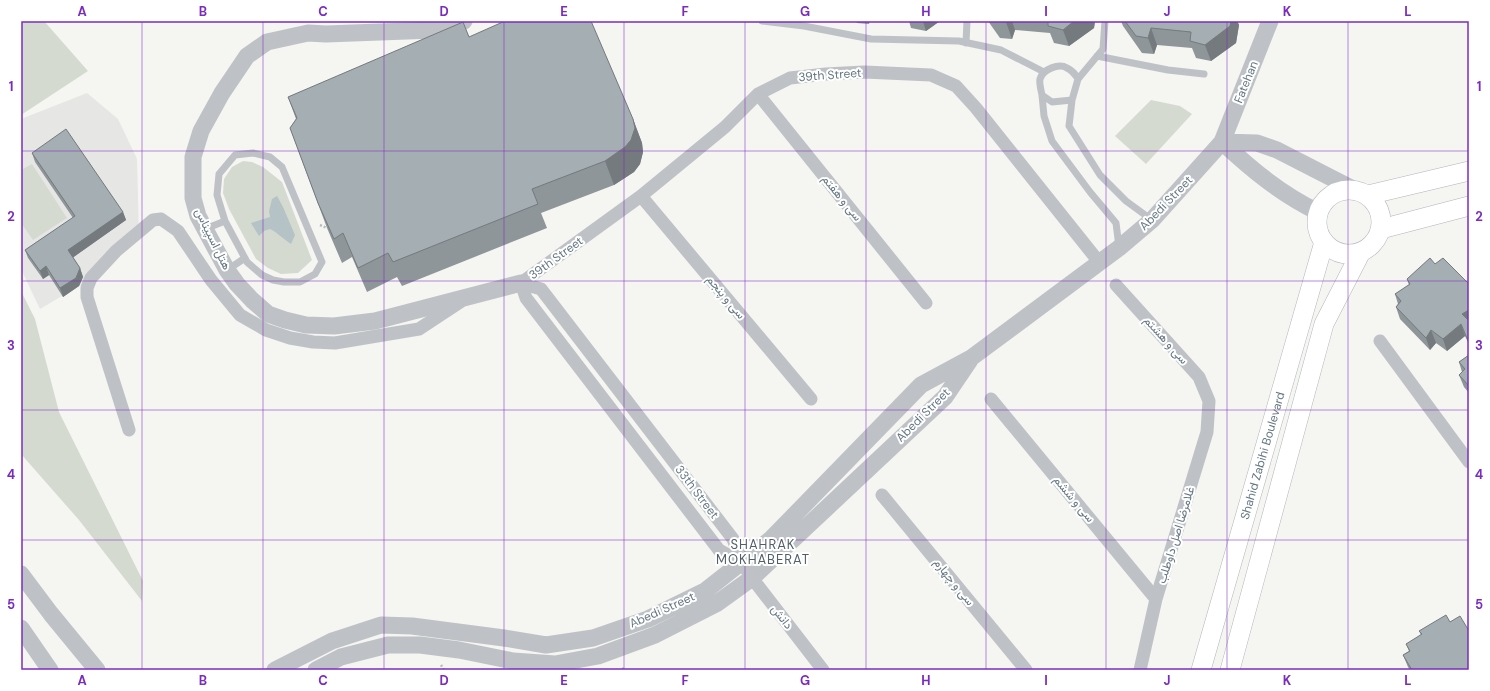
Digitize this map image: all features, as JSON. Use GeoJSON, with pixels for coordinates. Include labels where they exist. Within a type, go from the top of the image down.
{"type":"FeatureCollection","features":[{"type":"Feature","properties":{"kind":"main road"},"geometry":{"type":"LineString","coordinates":[[1361,192],[1377,204],[1381,216],[1381,228],[1377,238],[1370,246],[1361,252],[1348,254],[1334,251],[1324,242],[1318,233],[1316,222],[1318,212],[1326,199],[1338,191],[1361,192],[1469,171]]}},
{"type":"Feature","properties":{"kind":"main road"},"geometry":{"type":"LineString","coordinates":[[1381,228],[1469,206]]}},
{"type":"Feature","properties":{"kind":"main road","name":"Shahid Zabihi Boulevard"},"geometry":{"type":"LineString","coordinates":[[1201,670],[1324,242]]}},
{"type":"Feature","properties":{"kind":"main road","name":"Shahid Zabihi Boulevard"},"geometry":{"type":"LineString","coordinates":[[1230,670],[1324,324],[1361,252]]}},
{"type":"Feature","properties":{"kind":"street","name":"هتل اسپیناس"},"geometry":{"type":"LineString","coordinates":[[464,21],[434,30],[326,34],[308,33],[267,42],[247,56],[222,93],[201,131],[194,157],[194,198],[198,216],[227,270],[237,284],[268,314],[285,320],[306,325],[334,326],[375,321],[521,283]]}},
{"type":"Feature","properties":{"kind":"street","name":"Fatehan"},"geometry":{"type":"LineString","coordinates":[[1222,142],[1270,21]]}},
{"type":"Feature","properties":{"kind":"street","name":"39th Street"},"geometry":{"type":"LineString","coordinates":[[521,283],[641,196],[725,127],[758,94],[790,78],[856,72],[931,75],[956,86],[976,108],[1099,262]]}},
{"type":"Feature","properties":{"kind":"street","name":"سی و هفتم"},"geometry":{"type":"LineString","coordinates":[[758,94],[926,303]]}},
{"type":"Feature","properties":{"kind":"street"},"geometry":{"type":"LineString","coordinates":[[1222,142],[1257,143],[1278,150],[1361,192]]}},
{"type":"Feature","properties":{"kind":"street"},"geometry":{"type":"LineString","coordinates":[[1222,142],[1255,173],[1275,188],[1301,204],[1318,212]]}},
{"type":"Feature","properties":{"kind":"street","name":"Abedi Street"},"geometry":{"type":"LineString","coordinates":[[275,670],[332,641],[380,625],[412,626],[546,645],[593,638],[648,619],[705,591],[771,539],[921,385],[971,358],[1119,248],[1152,220],[1222,142]]}},
{"type":"Feature","properties":{"kind":"street","name":"سی و پنجم"},"geometry":{"type":"LineString","coordinates":[[641,196],[811,399]]}},
{"type":"Feature","properties":{"kind":"street"},"geometry":{"type":"LineString","coordinates":[[129,430],[88,296],[87,288],[91,278],[116,251],[153,220],[161,219],[178,231],[211,280],[240,315],[266,330],[290,338],[314,342],[335,343],[419,329],[465,298]]}},
{"type":"Feature","properties":{"kind":"street","name":"33th Street"},"geometry":{"type":"LineString","coordinates":[[521,283],[526,298],[719,550],[742,563]]}},
{"type":"Feature","properties":{"kind":"street","name":"33th Street"},"geometry":{"type":"LineString","coordinates":[[521,283],[541,289],[733,539],[742,563]]}},
{"type":"Feature","properties":{"kind":"street","name":"سی و هشتم"},"geometry":{"type":"LineString","coordinates":[[1116,285],[1199,377],[1209,401]]}},
{"type":"Feature","properties":{"kind":"street"},"geometry":{"type":"LineString","coordinates":[[1380,341],[1469,462]]}},
{"type":"Feature","properties":{"kind":"street","name":"Abedi Street"},"geometry":{"type":"LineString","coordinates":[[316,670],[341,657],[388,646],[420,645],[459,650],[513,661],[555,664],[598,656],[655,635],[716,604],[752,578],[945,397],[971,358]]}},
{"type":"Feature","properties":{"kind":"street","name":"سی و ششم"},"geometry":{"type":"LineString","coordinates":[[991,399],[1156,599]]}},
{"type":"Feature","properties":{"kind":"street","name":"غلامرضا اصل داوطلب"},"geometry":{"type":"LineString","coordinates":[[1140,670],[1156,599],[1208,432],[1209,401]]}},
{"type":"Feature","properties":{"kind":"street","name":"سی و چهارم"},"geometry":{"type":"LineString","coordinates":[[882,495],[1026,670]]}},
{"type":"Feature","properties":{"kind":"street","name":"دانش"},"geometry":{"type":"LineString","coordinates":[[742,563],[823,670]]}},
{"type":"Feature","properties":{"kind":"street"},"geometry":{"type":"LineString","coordinates":[[21,574],[51,614],[97,670]]}},
{"type":"Feature","properties":{"kind":"street"},"geometry":{"type":"LineString","coordinates":[[21,628],[50,670]]}},
{"type":"Feature","properties":{"kind":"lane"},"geometry":{"type":"LineString","coordinates":[[762,21],[804,24],[871,39],[959,41],[1001,50],[1044,72]]}},
{"type":"Feature","properties":{"kind":"lane"},"geometry":{"type":"LineString","coordinates":[[966,43],[967,21]]}},
{"type":"Feature","properties":{"kind":"lane"},"geometry":{"type":"LineString","coordinates":[[1105,21],[1102,49],[1078,79],[1072,100],[1069,126],[1100,175],[1126,201],[1152,220]]}},
{"type":"Feature","properties":{"kind":"lane"},"geometry":{"type":"LineString","coordinates":[[1097,56],[1168,70],[1204,74]]}},
{"type":"Feature","properties":{"kind":"lane"},"geometry":{"type":"LineString","coordinates":[[1078,79],[1074,72],[1066,67],[1054,67],[1044,72],[1040,79],[1044,116],[1052,141],[1090,192],[1116,223],[1119,248]]}},
{"type":"Feature","properties":{"kind":"lane"},"geometry":{"type":"LineString","coordinates":[[1042,95],[1052,102],[1072,100]]}},
{"type":"Feature","properties":{"kind":"lane"},"geometry":{"type":"LineString","coordinates":[[253,153],[270,157],[282,167],[322,262],[315,274],[300,282],[273,280],[262,275],[245,258],[225,221],[217,195],[219,174],[235,155],[253,153]]}},
{"type":"Feature","properties":{"kind":"lane"},"geometry":{"type":"LineString","coordinates":[[205,229],[225,221]]}},
{"type":"Feature","properties":{"kind":"lane"},"geometry":{"type":"LineString","coordinates":[[227,270],[245,258]]}},
{"type":"Feature","properties":{"kind":"path"},"geometry":{"type":"LineString","coordinates":[[440,664],[444,670]]}},
{"type":"Feature","properties":{"kind":"shaded area"},"geometry":{"type":"Polygon","coordinates":[[[21,21],[44,21],[88,71],[21,115],[21,21]]]}},
{"type":"Feature","properties":{"kind":"shaded area"},"geometry":{"type":"Polygon","coordinates":[[[87,93],[118,119],[137,159],[139,237],[96,276],[40,309],[21,269],[21,119],[87,93]]]}},
{"type":"Feature","properties":{"kind":"shaded area"},"geometry":{"type":"Polygon","coordinates":[[[1151,100],[1180,106],[1192,114],[1146,164],[1115,136],[1151,100]]]}},
{"type":"Feature","properties":{"kind":"shaded area"},"geometry":{"type":"Polygon","coordinates":[[[243,161],[252,162],[263,167],[282,182],[312,260],[298,273],[281,274],[268,268],[256,259],[229,209],[223,193],[224,179],[232,167],[243,161]]]}},
{"type":"Feature","properties":{"kind":"shaded area"},"geometry":{"type":"Polygon","coordinates":[[[32,164],[67,218],[33,240],[21,223],[21,170],[32,164]]]}},
{"type":"Feature","properties":{"kind":"shaded area"},"geometry":{"type":"Polygon","coordinates":[[[277,196],[295,235],[291,244],[270,229],[264,231],[259,236],[251,223],[270,217],[269,211],[272,199],[277,196]]]}},
{"type":"Feature","properties":{"kind":"shaded area"},"geometry":{"type":"Polygon","coordinates":[[[21,291],[35,319],[59,412],[143,581],[142,601],[79,520],[21,454],[21,291]]]}},
{"type":"Feature","properties":{"kind":"building"},"geometry":{"type":"Polygon","coordinates":[[[505,21],[591,21],[633,119],[635,128],[631,140],[625,147],[605,161],[532,189],[538,204],[393,262],[388,253],[358,268],[343,233],[334,239],[318,203],[290,128],[297,118],[288,97],[463,22],[469,37],[505,21]]]}},
{"type":"Feature","properties":{"kind":"building"},"geometry":{"type":"Polygon","coordinates":[[[1048,21],[1074,21],[1063,30],[1048,26],[1048,21]]]}},
{"type":"Feature","properties":{"kind":"building"},"geometry":{"type":"Polygon","coordinates":[[[1125,21],[1231,21],[1230,26],[1205,45],[1190,41],[1191,32],[1151,28],[1148,38],[1136,36],[1125,21]]]}},
{"type":"Feature","properties":{"kind":"building"},"geometry":{"type":"Polygon","coordinates":[[[66,129],[123,212],[68,250],[80,268],[76,278],[60,288],[46,266],[40,271],[25,250],[75,216],[32,153],[66,129]]]}},
{"type":"Feature","properties":{"kind":"building"},"geometry":{"type":"Polygon","coordinates":[[[1430,258],[1435,264],[1443,258],[1469,284],[1469,310],[1462,314],[1469,321],[1469,343],[1461,324],[1443,339],[1431,330],[1426,338],[1396,307],[1401,301],[1395,294],[1410,284],[1407,279],[1430,258]]]}},
{"type":"Feature","properties":{"kind":"building"},"geometry":{"type":"Polygon","coordinates":[[[1469,355],[1469,386],[1459,375],[1465,369],[1459,362],[1469,355]]]}},
{"type":"Feature","properties":{"kind":"building"},"geometry":{"type":"Polygon","coordinates":[[[1446,615],[1450,622],[1460,616],[1469,631],[1469,670],[1412,670],[1403,655],[1410,651],[1406,644],[1422,634],[1419,631],[1446,615]]]}},
{"type":"Feature","properties":{"kind":"district","name":"SHAHRAK MOKHABERAT"},"geometry":{"type":"Point","coordinates":[763,552]}}]}
